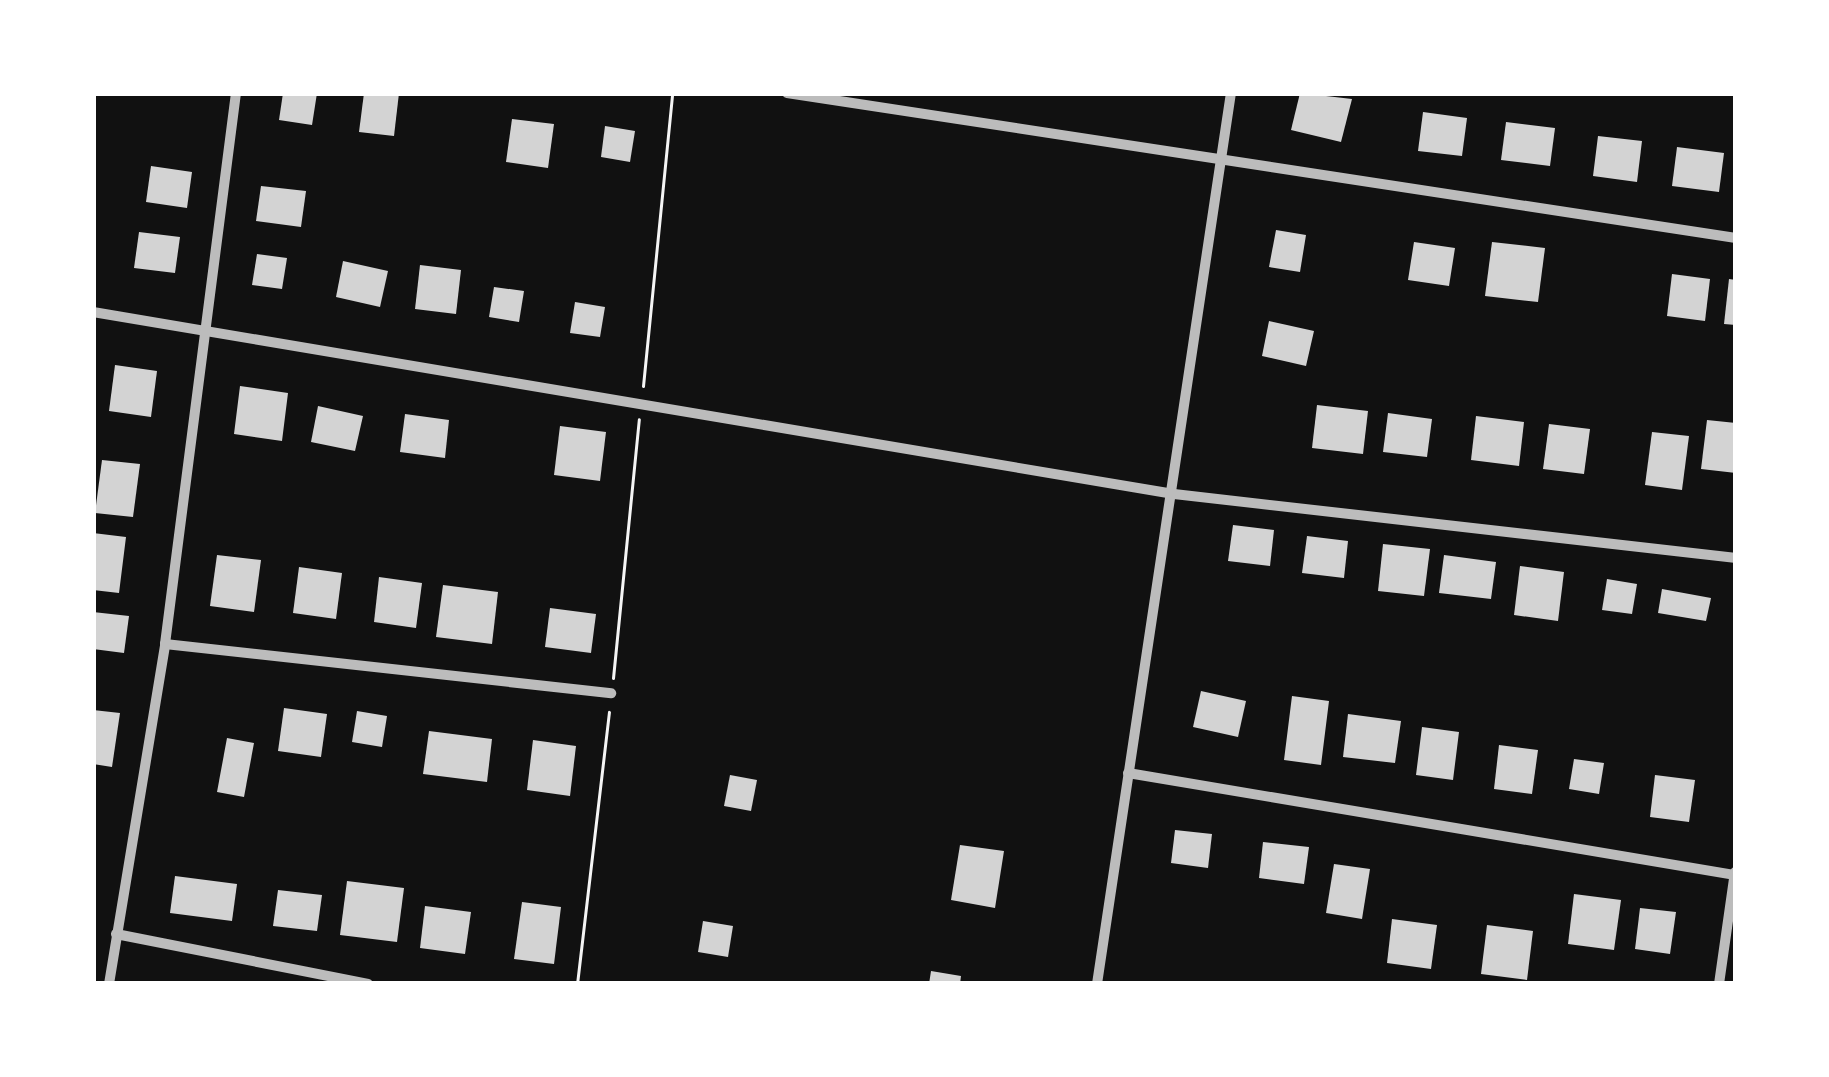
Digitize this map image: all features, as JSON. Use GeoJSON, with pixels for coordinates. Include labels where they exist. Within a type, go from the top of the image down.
{"type":"FeatureCollection","features":[{"type":"Feature","properties":{"kind":"street"},"geometry":{"type":"LineString","coordinates":[[109,984],[165,644],[236,93]]}},
{"type":"Feature","properties":{"kind":"street"},"geometry":{"type":"LineString","coordinates":[[787,93],[1736,238]]}},
{"type":"Feature","properties":{"kind":"street"},"geometry":{"type":"LineString","coordinates":[[1097,984],[1231,93]]}},
{"type":"Feature","properties":{"kind":"street"},"geometry":{"type":"LineString","coordinates":[[93,312],[1174,494],[1736,558]]}},
{"type":"Feature","properties":{"kind":"street"},"geometry":{"type":"LineString","coordinates":[[165,644],[611,693]]}},
{"type":"Feature","properties":{"kind":"street"},"geometry":{"type":"LineString","coordinates":[[1128,773],[1736,872],[1719,984]]}},
{"type":"Feature","properties":{"kind":"street"},"geometry":{"type":"LineString","coordinates":[[116,934],[368,984]]}},
{"type":"Feature","properties":{"kind":"path"},"geometry":{"type":"LineString","coordinates":[[577,984],[672,93]]}},
{"type":"Feature","properties":{"kind":"building"},"geometry":{"type":"Polygon","coordinates":[[[283,93],[317,93],[312,125],[279,120],[283,93]]]}},
{"type":"Feature","properties":{"kind":"building"},"geometry":{"type":"Polygon","coordinates":[[[364,93],[399,93],[394,136],[359,132],[364,93]]]}},
{"type":"Feature","properties":{"kind":"building"},"geometry":{"type":"Polygon","coordinates":[[[1300,93],[1352,99],[1341,142],[1291,130],[1300,93]]]}},
{"type":"Feature","properties":{"kind":"building"},"geometry":{"type":"Polygon","coordinates":[[[1423,112],[1467,118],[1462,156],[1418,151],[1423,112]]]}},
{"type":"Feature","properties":{"kind":"building"},"geometry":{"type":"Polygon","coordinates":[[[512,119],[554,124],[548,168],[506,162],[512,119]]]}},
{"type":"Feature","properties":{"kind":"building"},"geometry":{"type":"Polygon","coordinates":[[[1506,122],[1555,128],[1550,166],[1501,160],[1506,122]]]}},
{"type":"Feature","properties":{"kind":"building"},"geometry":{"type":"Polygon","coordinates":[[[605,126],[635,131],[630,162],[601,157],[605,126]]]}},
{"type":"Feature","properties":{"kind":"building"},"geometry":{"type":"Polygon","coordinates":[[[1598,136],[1642,141],[1637,182],[1593,176],[1598,136]]]}},
{"type":"Feature","properties":{"kind":"building"},"geometry":{"type":"Polygon","coordinates":[[[1677,147],[1724,153],[1719,192],[1672,186],[1677,147]]]}},
{"type":"Feature","properties":{"kind":"building"},"geometry":{"type":"Polygon","coordinates":[[[151,166],[192,172],[187,208],[146,202],[151,166]]]}},
{"type":"Feature","properties":{"kind":"building"},"geometry":{"type":"Polygon","coordinates":[[[261,186],[306,191],[301,227],[256,221],[261,186]]]}},
{"type":"Feature","properties":{"kind":"building"},"geometry":{"type":"Polygon","coordinates":[[[1276,230],[1306,235],[1300,272],[1269,267],[1276,230]]]}},
{"type":"Feature","properties":{"kind":"building"},"geometry":{"type":"Polygon","coordinates":[[[139,232],[180,237],[175,273],[134,268],[139,232]]]}},
{"type":"Feature","properties":{"kind":"building"},"geometry":{"type":"Polygon","coordinates":[[[1414,242],[1455,248],[1449,286],[1408,280],[1414,242]]]}},
{"type":"Feature","properties":{"kind":"building"},"geometry":{"type":"Polygon","coordinates":[[[1492,242],[1545,248],[1538,302],[1485,296],[1492,242]]]}},
{"type":"Feature","properties":{"kind":"building"},"geometry":{"type":"Polygon","coordinates":[[[257,254],[287,258],[282,289],[252,285],[257,254]]]}},
{"type":"Feature","properties":{"kind":"building"},"geometry":{"type":"Polygon","coordinates":[[[343,261],[388,271],[380,307],[336,297],[343,261]]]}},
{"type":"Feature","properties":{"kind":"building"},"geometry":{"type":"Polygon","coordinates":[[[420,265],[461,270],[456,314],[415,309],[420,265]]]}},
{"type":"Feature","properties":{"kind":"building"},"geometry":{"type":"Polygon","coordinates":[[[1672,274],[1710,279],[1705,321],[1667,316],[1672,274]]]}},
{"type":"Feature","properties":{"kind":"building"},"geometry":{"type":"Polygon","coordinates":[[[1729,279],[1736,280],[1736,325],[1724,324],[1729,279]]]}},
{"type":"Feature","properties":{"kind":"building"},"geometry":{"type":"Polygon","coordinates":[[[494,287],[524,291],[519,322],[489,317],[494,287]]]}},
{"type":"Feature","properties":{"kind":"building"},"geometry":{"type":"Polygon","coordinates":[[[575,302],[605,307],[600,337],[570,333],[575,302]]]}},
{"type":"Feature","properties":{"kind":"building"},"geometry":{"type":"Polygon","coordinates":[[[1269,321],[1314,331],[1306,366],[1262,356],[1269,321]]]}},
{"type":"Feature","properties":{"kind":"building"},"geometry":{"type":"Polygon","coordinates":[[[115,365],[157,371],[151,417],[109,411],[115,365]]]}},
{"type":"Feature","properties":{"kind":"building"},"geometry":{"type":"Polygon","coordinates":[[[240,386],[288,393],[282,441],[234,434],[240,386]]]}},
{"type":"Feature","properties":{"kind":"building"},"geometry":{"type":"Polygon","coordinates":[[[1317,405],[1368,411],[1363,454],[1312,448],[1317,405]]]}},
{"type":"Feature","properties":{"kind":"building"},"geometry":{"type":"Polygon","coordinates":[[[318,406],[363,416],[355,451],[311,442],[318,406]]]}},
{"type":"Feature","properties":{"kind":"building"},"geometry":{"type":"Polygon","coordinates":[[[1388,413],[1432,419],[1427,457],[1383,452],[1388,413]]]}},
{"type":"Feature","properties":{"kind":"building"},"geometry":{"type":"Polygon","coordinates":[[[405,414],[449,420],[445,458],[400,452],[405,414]]]}},
{"type":"Feature","properties":{"kind":"building"},"geometry":{"type":"Polygon","coordinates":[[[1476,416],[1524,422],[1519,466],[1471,460],[1476,416]]]}},
{"type":"Feature","properties":{"kind":"building"},"geometry":{"type":"Polygon","coordinates":[[[1707,420],[1736,423],[1736,473],[1701,469],[1707,420]]]}},
{"type":"Feature","properties":{"kind":"building"},"geometry":{"type":"Polygon","coordinates":[[[1549,424],[1590,429],[1584,474],[1543,469],[1549,424]]]}},
{"type":"Feature","properties":{"kind":"building"},"geometry":{"type":"Polygon","coordinates":[[[560,426],[606,432],[600,481],[554,475],[560,426]]]}},
{"type":"Feature","properties":{"kind":"building"},"geometry":{"type":"Polygon","coordinates":[[[1652,432],[1689,436],[1682,490],[1645,485],[1652,432]]]}},
{"type":"Feature","properties":{"kind":"building"},"geometry":{"type":"Polygon","coordinates":[[[102,460],[140,464],[133,517],[95,513],[102,460]]]}},
{"type":"Feature","properties":{"kind":"building"},"geometry":{"type":"Polygon","coordinates":[[[1233,525],[1274,530],[1270,566],[1228,561],[1233,525]]]}},
{"type":"Feature","properties":{"kind":"building"},"geometry":{"type":"Polygon","coordinates":[[[93,533],[126,537],[119,593],[93,590],[93,533]]]}},
{"type":"Feature","properties":{"kind":"building"},"geometry":{"type":"Polygon","coordinates":[[[1307,536],[1348,541],[1344,578],[1302,573],[1307,536]]]}},
{"type":"Feature","properties":{"kind":"building"},"geometry":{"type":"Polygon","coordinates":[[[1383,544],[1430,549],[1424,596],[1378,591],[1383,544]]]}},
{"type":"Feature","properties":{"kind":"building"},"geometry":{"type":"Polygon","coordinates":[[[217,555],[261,560],[254,612],[210,606],[217,555]]]}},
{"type":"Feature","properties":{"kind":"building"},"geometry":{"type":"Polygon","coordinates":[[[1444,555],[1496,562],[1491,599],[1439,593],[1444,555]]]}},
{"type":"Feature","properties":{"kind":"building"},"geometry":{"type":"Polygon","coordinates":[[[1520,566],[1564,572],[1558,621],[1514,615],[1520,566]]]}},
{"type":"Feature","properties":{"kind":"building"},"geometry":{"type":"Polygon","coordinates":[[[299,567],[342,573],[336,619],[293,613],[299,567]]]}},
{"type":"Feature","properties":{"kind":"building"},"geometry":{"type":"Polygon","coordinates":[[[379,577],[422,583],[416,628],[374,622],[379,577]]]}},
{"type":"Feature","properties":{"kind":"building"},"geometry":{"type":"Polygon","coordinates":[[[1607,579],[1637,584],[1632,614],[1602,610],[1607,579]]]}},
{"type":"Feature","properties":{"kind":"building"},"geometry":{"type":"Polygon","coordinates":[[[443,585],[498,592],[492,644],[436,637],[443,585]]]}},
{"type":"Feature","properties":{"kind":"building"},"geometry":{"type":"Polygon","coordinates":[[[1662,589],[1711,598],[1706,621],[1658,613],[1662,589]]]}},
{"type":"Feature","properties":{"kind":"building"},"geometry":{"type":"Polygon","coordinates":[[[550,608],[596,614],[591,653],[545,647],[550,608]]]}},
{"type":"Feature","properties":{"kind":"building"},"geometry":{"type":"Polygon","coordinates":[[[93,612],[129,616],[124,653],[93,649],[93,612]]]}},
{"type":"Feature","properties":{"kind":"building"},"geometry":{"type":"Polygon","coordinates":[[[1201,691],[1246,701],[1238,737],[1193,727],[1201,691]]]}},
{"type":"Feature","properties":{"kind":"building"},"geometry":{"type":"Polygon","coordinates":[[[1292,696],[1329,701],[1321,765],[1284,760],[1292,696]]]}},
{"type":"Feature","properties":{"kind":"building"},"geometry":{"type":"Polygon","coordinates":[[[284,708],[327,714],[321,757],[278,751],[284,708]]]}},
{"type":"Feature","properties":{"kind":"building"},"geometry":{"type":"Polygon","coordinates":[[[93,710],[120,713],[112,767],[93,764],[93,710]]]}},
{"type":"Feature","properties":{"kind":"building"},"geometry":{"type":"Polygon","coordinates":[[[357,711],[387,716],[382,747],[352,742],[357,711]]]}},
{"type":"Feature","properties":{"kind":"building"},"geometry":{"type":"Polygon","coordinates":[[[1348,714],[1401,721],[1395,763],[1343,757],[1348,714]]]}},
{"type":"Feature","properties":{"kind":"building"},"geometry":{"type":"Polygon","coordinates":[[[1422,727],[1459,732],[1453,780],[1416,775],[1422,727]]]}},
{"type":"Feature","properties":{"kind":"building"},"geometry":{"type":"Polygon","coordinates":[[[429,731],[492,739],[487,782],[423,774],[429,731]]]}},
{"type":"Feature","properties":{"kind":"building"},"geometry":{"type":"Polygon","coordinates":[[[227,738],[254,743],[244,797],[217,792],[227,738]]]}},
{"type":"Feature","properties":{"kind":"building"},"geometry":{"type":"Polygon","coordinates":[[[533,740],[576,746],[570,796],[527,790],[533,740]]]}},
{"type":"Feature","properties":{"kind":"building"},"geometry":{"type":"Polygon","coordinates":[[[1499,745],[1538,750],[1532,794],[1494,789],[1499,745]]]}},
{"type":"Feature","properties":{"kind":"building"},"geometry":{"type":"Polygon","coordinates":[[[1574,759],[1604,763],[1599,794],[1569,789],[1574,759]]]}},
{"type":"Feature","properties":{"kind":"building"},"geometry":{"type":"Polygon","coordinates":[[[730,775],[757,780],[751,811],[724,806],[730,775]]]}},
{"type":"Feature","properties":{"kind":"building"},"geometry":{"type":"Polygon","coordinates":[[[1655,775],[1695,780],[1689,822],[1650,817],[1655,775]]]}},
{"type":"Feature","properties":{"kind":"building"},"geometry":{"type":"Polygon","coordinates":[[[1175,830],[1212,834],[1208,868],[1171,863],[1175,830]]]}},
{"type":"Feature","properties":{"kind":"building"},"geometry":{"type":"Polygon","coordinates":[[[1263,842],[1309,847],[1304,884],[1259,878],[1263,842]]]}},
{"type":"Feature","properties":{"kind":"building"},"geometry":{"type":"Polygon","coordinates":[[[960,845],[1004,851],[995,908],[951,900],[960,845]]]}},
{"type":"Feature","properties":{"kind":"building"},"geometry":{"type":"Polygon","coordinates":[[[1334,864],[1370,869],[1362,919],[1326,913],[1334,864]]]}},
{"type":"Feature","properties":{"kind":"building"},"geometry":{"type":"Polygon","coordinates":[[[175,876],[237,884],[232,921],[170,913],[175,876]]]}},
{"type":"Feature","properties":{"kind":"building"},"geometry":{"type":"Polygon","coordinates":[[[347,881],[404,888],[397,942],[340,935],[347,881]]]}},
{"type":"Feature","properties":{"kind":"building"},"geometry":{"type":"Polygon","coordinates":[[[278,890],[322,895],[317,931],[273,926],[278,890]]]}},
{"type":"Feature","properties":{"kind":"building"},"geometry":{"type":"Polygon","coordinates":[[[1574,894],[1621,900],[1614,950],[1568,944],[1574,894]]]}},
{"type":"Feature","properties":{"kind":"building"},"geometry":{"type":"Polygon","coordinates":[[[522,902],[561,907],[554,964],[514,959],[522,902]]]}},
{"type":"Feature","properties":{"kind":"building"},"geometry":{"type":"Polygon","coordinates":[[[425,906],[471,912],[465,954],[420,948],[425,906]]]}},
{"type":"Feature","properties":{"kind":"building"},"geometry":{"type":"Polygon","coordinates":[[[1640,908],[1676,912],[1670,954],[1635,949],[1640,908]]]}},
{"type":"Feature","properties":{"kind":"building"},"geometry":{"type":"Polygon","coordinates":[[[1392,919],[1437,925],[1431,969],[1387,963],[1392,919]]]}},
{"type":"Feature","properties":{"kind":"building"},"geometry":{"type":"Polygon","coordinates":[[[703,921],[733,926],[728,957],[698,952],[703,921]]]}},
{"type":"Feature","properties":{"kind":"building"},"geometry":{"type":"Polygon","coordinates":[[[1487,925],[1533,931],[1527,980],[1481,974],[1487,925]]]}},
{"type":"Feature","properties":{"kind":"building"},"geometry":{"type":"Polygon","coordinates":[[[931,971],[961,976],[960,984],[929,984],[931,971]]]}}]}
